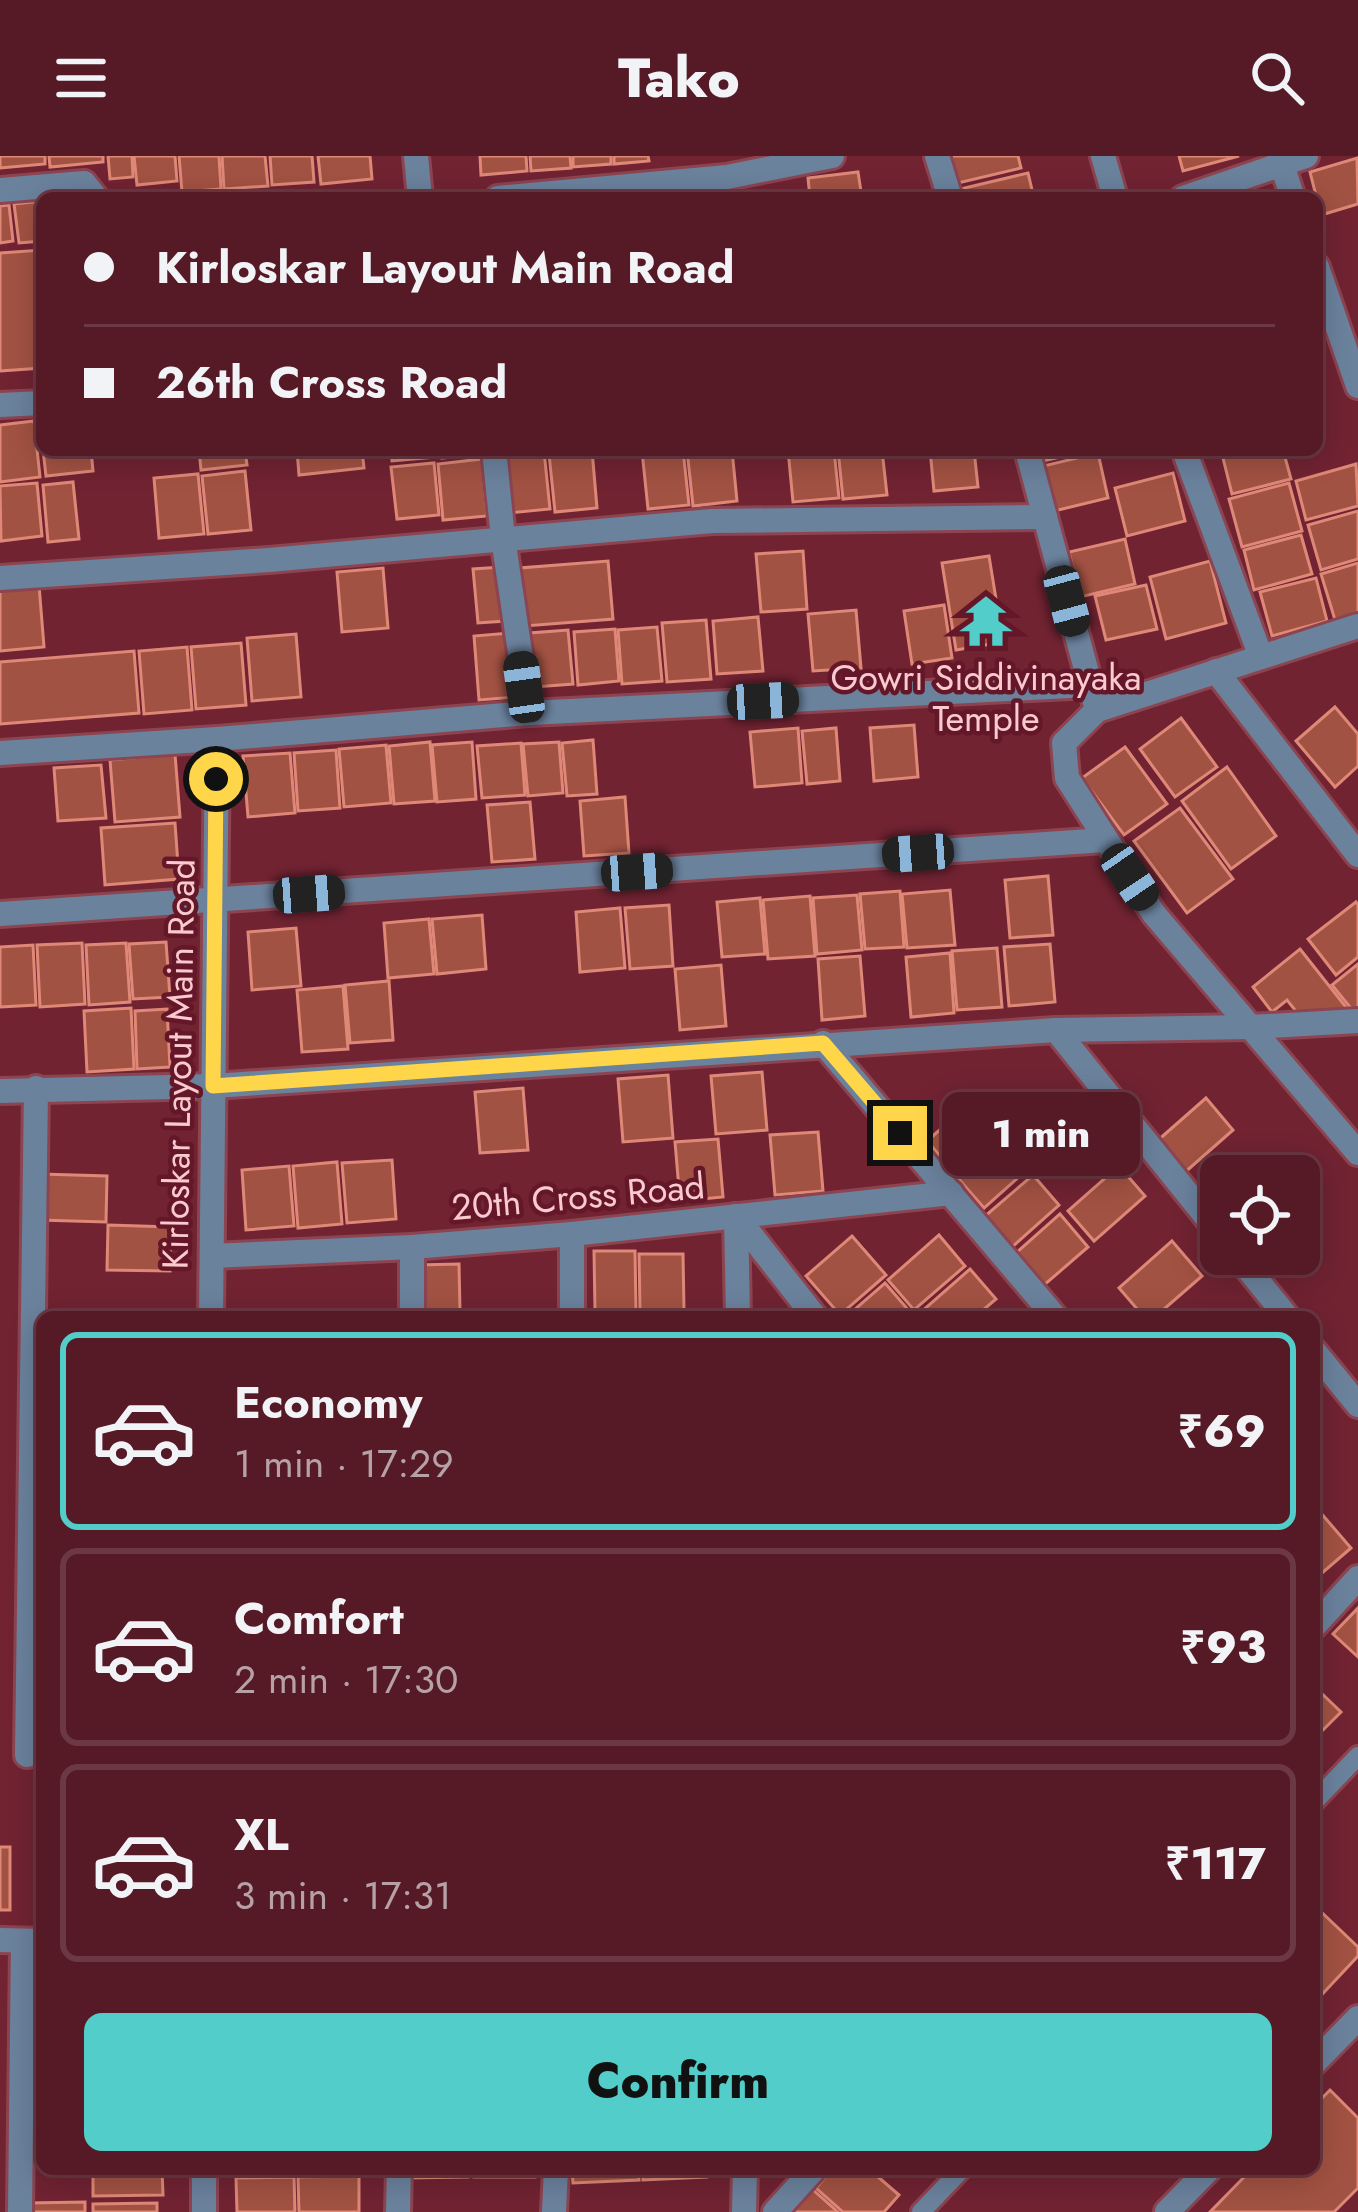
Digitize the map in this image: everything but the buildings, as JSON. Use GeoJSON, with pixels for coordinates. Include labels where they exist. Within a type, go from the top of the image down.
{"type":"FeatureCollection","features":[{"type":"Feature","properties":{"kind":"street"},"geometry":{"type":"LineString","coordinates":[[416,156],[419,192]]}},
{"type":"Feature","properties":{"kind":"street"},"geometry":{"type":"LineString","coordinates":[[563,192],[727,177],[832,156]]}},
{"type":"Feature","properties":{"kind":"street"},"geometry":{"type":"LineString","coordinates":[[937,156],[948,192]]}},
{"type":"Feature","properties":{"kind":"street"},"geometry":{"type":"LineString","coordinates":[[1103,156],[1113,192]]}},
{"type":"Feature","properties":{"kind":"street"},"geometry":{"type":"LineString","coordinates":[[1199,192],[1289,159],[1292,192]]}},
{"type":"Feature","properties":{"kind":"street"},"geometry":{"type":"LineString","coordinates":[[0,190],[84,183],[91,192]]}},
{"type":"Feature","properties":{"kind":"street"},"geometry":{"type":"LineString","coordinates":[[1323,284],[1358,386]]}},
{"type":"Feature","properties":{"kind":"street"},"geometry":{"type":"LineString","coordinates":[[0,405],[36,403]]}},
{"type":"Feature","properties":{"kind":"street"},"geometry":{"type":"LineString","coordinates":[[495,456],[529,713]]}},
{"type":"Feature","properties":{"kind":"street"},"geometry":{"type":"LineString","coordinates":[[1029,456],[1097,710]]}},
{"type":"Feature","properties":{"kind":"street"},"geometry":{"type":"LineString","coordinates":[[1186,456],[1261,657]]}},
{"type":"Feature","properties":{"kind":"street"},"geometry":{"type":"LineString","coordinates":[[0,578],[712,521],[1045,517]]}},
{"type":"Feature","properties":{"kind":"street"},"geometry":{"type":"LineString","coordinates":[[1358,626],[1097,710],[1064,742],[1067,778],[1154,914],[1358,1153]]}},
{"type":"Feature","properties":{"kind":"street"},"geometry":{"type":"LineString","coordinates":[[1216,671],[1358,855]]}},
{"type":"Feature","properties":{"kind":"street"},"geometry":{"type":"LineString","coordinates":[[0,753],[529,713],[1090,685]]}},
{"type":"Feature","properties":{"kind":"street","name":"Kirloskar Layout Main Road"},"geometry":{"type":"LineString","coordinates":[[211,1311],[217,739]]}},
{"type":"Feature","properties":{"kind":"street"},"geometry":{"type":"LineString","coordinates":[[0,914],[1105,840]]}},
{"type":"Feature","properties":{"kind":"street"},"geometry":{"type":"LineString","coordinates":[[0,1091],[213,1086],[1057,1030],[1358,1021]]}},
{"type":"Feature","properties":{"kind":"street"},"geometry":{"type":"LineString","coordinates":[[1057,1030],[1200,1209]]}},
{"type":"Feature","properties":{"kind":"street"},"geometry":{"type":"LineString","coordinates":[[823,1043],[1050,1311]]}},
{"type":"Feature","properties":{"kind":"street"},"geometry":{"type":"LineString","coordinates":[[0,1754],[35,1755],[35,1088]]}},
{"type":"Feature","properties":{"kind":"street","name":"20th Cross Road"},"geometry":{"type":"LineString","coordinates":[[212,1256],[572,1234],[951,1193]]}},
{"type":"Feature","properties":{"kind":"street"},"geometry":{"type":"LineString","coordinates":[[736,1216],[739,1311]]}},
{"type":"Feature","properties":{"kind":"street"},"geometry":{"type":"LineString","coordinates":[[736,1216],[810,1311]]}},
{"type":"Feature","properties":{"kind":"street"},"geometry":{"type":"LineString","coordinates":[[572,1234],[572,1311]]}},
{"type":"Feature","properties":{"kind":"street"},"geometry":{"type":"LineString","coordinates":[[412,1247],[412,1311]]}},
{"type":"Feature","properties":{"kind":"street"},"geometry":{"type":"LineString","coordinates":[[1253,1275],[1282,1311]]}},
{"type":"Feature","properties":{"kind":"street"},"geometry":{"type":"LineString","coordinates":[[1320,1358],[1358,1405]]}},
{"type":"Feature","properties":{"kind":"street"},"geometry":{"type":"LineString","coordinates":[[1320,1619],[1358,1578]]}},
{"type":"Feature","properties":{"kind":"street"},"geometry":{"type":"LineString","coordinates":[[20,2212],[22,1941]]}},
{"type":"Feature","properties":{"kind":"street"},"geometry":{"type":"LineString","coordinates":[[1320,2057],[1358,2018]]}},
{"type":"Feature","properties":{"kind":"street"},"geometry":{"type":"LineString","coordinates":[[204,2175],[204,2212]]}},
{"type":"Feature","properties":{"kind":"street"},"geometry":{"type":"LineString","coordinates":[[398,2212],[399,2175]]}},
{"type":"Feature","properties":{"kind":"street"},"geometry":{"type":"LineString","coordinates":[[554,2212],[556,2175]]}},
{"type":"Feature","properties":{"kind":"street"},"geometry":{"type":"LineString","coordinates":[[744,2212],[745,2175]]}},
{"type":"Feature","properties":{"kind":"street"},"geometry":{"type":"LineString","coordinates":[[776,2212],[809,2175]]}},
{"type":"Feature","properties":{"kind":"street"},"geometry":{"type":"LineString","coordinates":[[1167,2212],[1203,2175]]}},
{"type":"Feature","properties":{"kind":"lane"},"geometry":{"type":"LineString","coordinates":[[1320,1796],[1358,1756]]}},
{"type":"Feature","properties":{"kind":"lane"},"geometry":{"type":"LineString","coordinates":[[921,2212],[956,2175]]}},
{"type":"Feature","properties":{"kind":"place","name":"Gowri Siddivinayaka Temple"},"geometry":{"type":"Point","coordinates":[986,621]}},
{"type":"Feature","properties":{"kind":"route"},"geometry":{"type":"LineString","coordinates":[[216,779],[213,1086],[823,1043],[900,1133]]}}]}
